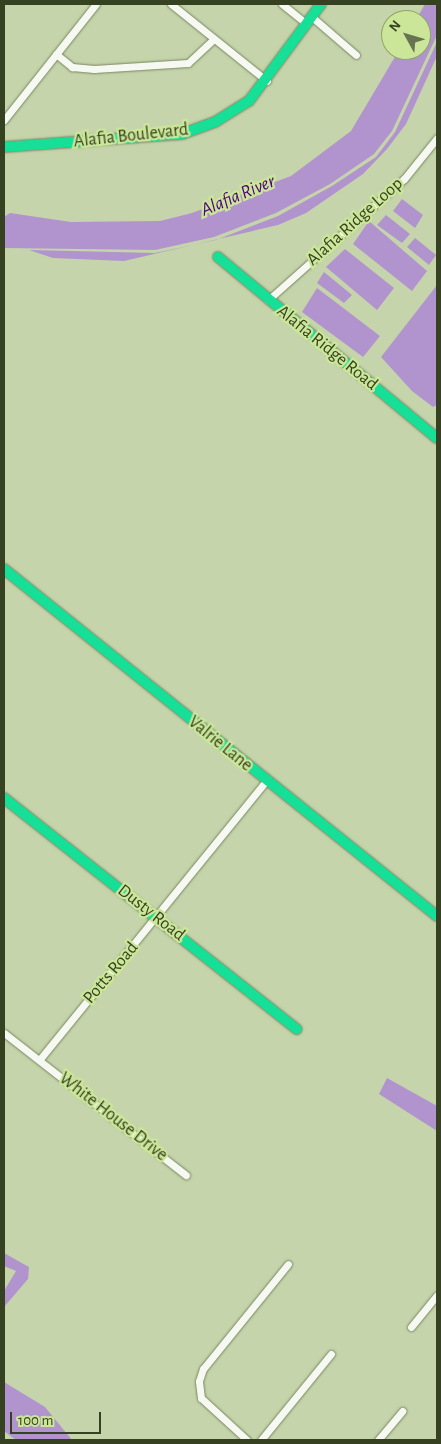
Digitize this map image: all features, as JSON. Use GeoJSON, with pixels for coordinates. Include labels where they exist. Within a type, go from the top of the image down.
{"type":"FeatureCollection","features":[{"type":"Feature","properties":{"kind":"street"},"geometry":{"type":"LineString","coordinates":[[4,120],[96,4]]}},
{"type":"Feature","properties":{"kind":"street"},"geometry":{"type":"LineString","coordinates":[[171,4],[267,81]]}},
{"type":"Feature","properties":{"kind":"street"},"geometry":{"type":"LineString","coordinates":[[282,4],[356,55]]}},
{"type":"Feature","properties":{"kind":"street","name":"Alafia Boulevard"},"geometry":{"type":"LineString","coordinates":[[4,147],[182,134],[215,122],[242,106],[267,81],[321,4]]}},
{"type":"Feature","properties":{"kind":"street"},"geometry":{"type":"LineString","coordinates":[[56,54],[72,67],[94,69],[188,63],[214,39]]}},
{"type":"Feature","properties":{"kind":"street","name":"Alafia Ridge Loop"},"geometry":{"type":"LineString","coordinates":[[268,300],[404,179],[437,138]]}},
{"type":"Feature","properties":{"kind":"street","name":"Alafia Ridge Road"},"geometry":{"type":"LineString","coordinates":[[218,258],[437,438]]}},
{"type":"Feature","properties":{"kind":"street","name":"Valrie Lane"},"geometry":{"type":"LineString","coordinates":[[4,569],[266,781],[437,916]]}},
{"type":"Feature","properties":{"kind":"street","name":"Potts Road"},"geometry":{"type":"LineString","coordinates":[[40,1059],[157,918],[266,781]]}},
{"type":"Feature","properties":{"kind":"street","name":"Dusty Road"},"geometry":{"type":"LineString","coordinates":[[4,798],[297,1029]]}},
{"type":"Feature","properties":{"kind":"street"},"geometry":{"type":"LineString","coordinates":[[4,1033],[40,1059]]}},
{"type":"Feature","properties":{"kind":"street","name":"White House Drive"},"geometry":{"type":"LineString","coordinates":[[40,1059],[186,1175]]}},
{"type":"Feature","properties":{"kind":"street"},"geometry":{"type":"LineString","coordinates":[[246,1440],[201,1398],[199,1381],[203,1369],[288,1264]]}},
{"type":"Feature","properties":{"kind":"street"},"geometry":{"type":"LineString","coordinates":[[411,1327],[437,1295]]}},
{"type":"Feature","properties":{"kind":"street"},"geometry":{"type":"LineString","coordinates":[[262,1440],[331,1354]]}},
{"type":"Feature","properties":{"kind":"street"},"geometry":{"type":"LineString","coordinates":[[378,1440],[402,1411]]}},
{"type":"Feature","properties":{"kind":"water","name":"Alafia River"},"geometry":{"type":"Polygon","coordinates":[[[425,4],[437,4],[437,35],[431,48],[431,10],[422,10],[425,4]]]}},
{"type":"Feature","properties":{"kind":"water"},"geometry":{"type":"Polygon","coordinates":[[[437,42],[437,56],[406,124],[387,149],[363,174],[306,213],[278,225],[219,239],[278,216],[332,186],[376,157],[395,132],[429,60],[431,60],[431,55],[437,42]]]}},
{"type":"Feature","properties":{"kind":"water","name":"Alafia River"},"geometry":{"type":"Polygon","coordinates":[[[393,60],[425,60],[392,131],[374,154],[330,184],[276,213],[214,237],[155,250],[4,248],[4,217],[10,213],[71,222],[160,221],[192,213],[291,176],[351,131],[393,60]]]}},
{"type":"Feature","properties":{"kind":"water"},"geometry":{"type":"Polygon","coordinates":[[[402,199],[423,215],[415,228],[393,211],[402,199]]]}},
{"type":"Feature","properties":{"kind":"water"},"geometry":{"type":"Polygon","coordinates":[[[386,215],[410,234],[402,243],[377,225],[386,215]]]}},
{"type":"Feature","properties":{"kind":"water"},"geometry":{"type":"Polygon","coordinates":[[[369,221],[427,271],[412,291],[353,244],[369,221]]]}},
{"type":"Feature","properties":{"kind":"water"},"geometry":{"type":"Polygon","coordinates":[[[415,238],[436,255],[429,265],[407,247],[415,238]]]}},
{"type":"Feature","properties":{"kind":"water"},"geometry":{"type":"Polygon","coordinates":[[[191,245],[124,261],[53,258],[29,250],[155,253],[191,245]]]}},
{"type":"Feature","properties":{"kind":"water"},"geometry":{"type":"Polygon","coordinates":[[[345,249],[394,288],[377,310],[326,267],[345,249]]]}},
{"type":"Feature","properties":{"kind":"water"},"geometry":{"type":"Polygon","coordinates":[[[324,272],[352,295],[344,303],[317,283],[324,272]]]}},
{"type":"Feature","properties":{"kind":"water"},"geometry":{"type":"Polygon","coordinates":[[[437,285],[437,405],[433,407],[412,391],[381,357],[437,285]]]}},
{"type":"Feature","properties":{"kind":"water"},"geometry":{"type":"Polygon","coordinates":[[[317,288],[380,336],[363,357],[302,312],[317,288]]]}},
{"type":"Feature","properties":{"kind":"water"},"geometry":{"type":"Polygon","coordinates":[[[387,1078],[437,1106],[437,1131],[379,1094],[387,1078]]]}},
{"type":"Feature","properties":{"kind":"water"},"geometry":{"type":"Polygon","coordinates":[[[4,1253],[29,1267],[28,1279],[4,1307],[4,1291],[16,1271],[4,1266],[4,1253]]]}},
{"type":"Feature","properties":{"kind":"water"},"geometry":{"type":"Polygon","coordinates":[[[4,1382],[45,1407],[72,1440],[16,1440],[4,1431],[4,1382]]]}},
{"type":"Feature","properties":{"kind":"traffic: fast"},"geometry":{"type":"LineString","coordinates":[[4,147],[182,134],[215,122],[249,101],[321,4]]}},
{"type":"Feature","properties":{"kind":"traffic: fast"},"geometry":{"type":"LineString","coordinates":[[218,257],[437,438]]}},
{"type":"Feature","properties":{"kind":"traffic: fast"},"geometry":{"type":"LineString","coordinates":[[4,569],[437,916]]}},
{"type":"Feature","properties":{"kind":"traffic: fast"},"geometry":{"type":"LineString","coordinates":[[4,798],[297,1029]]}}]}
